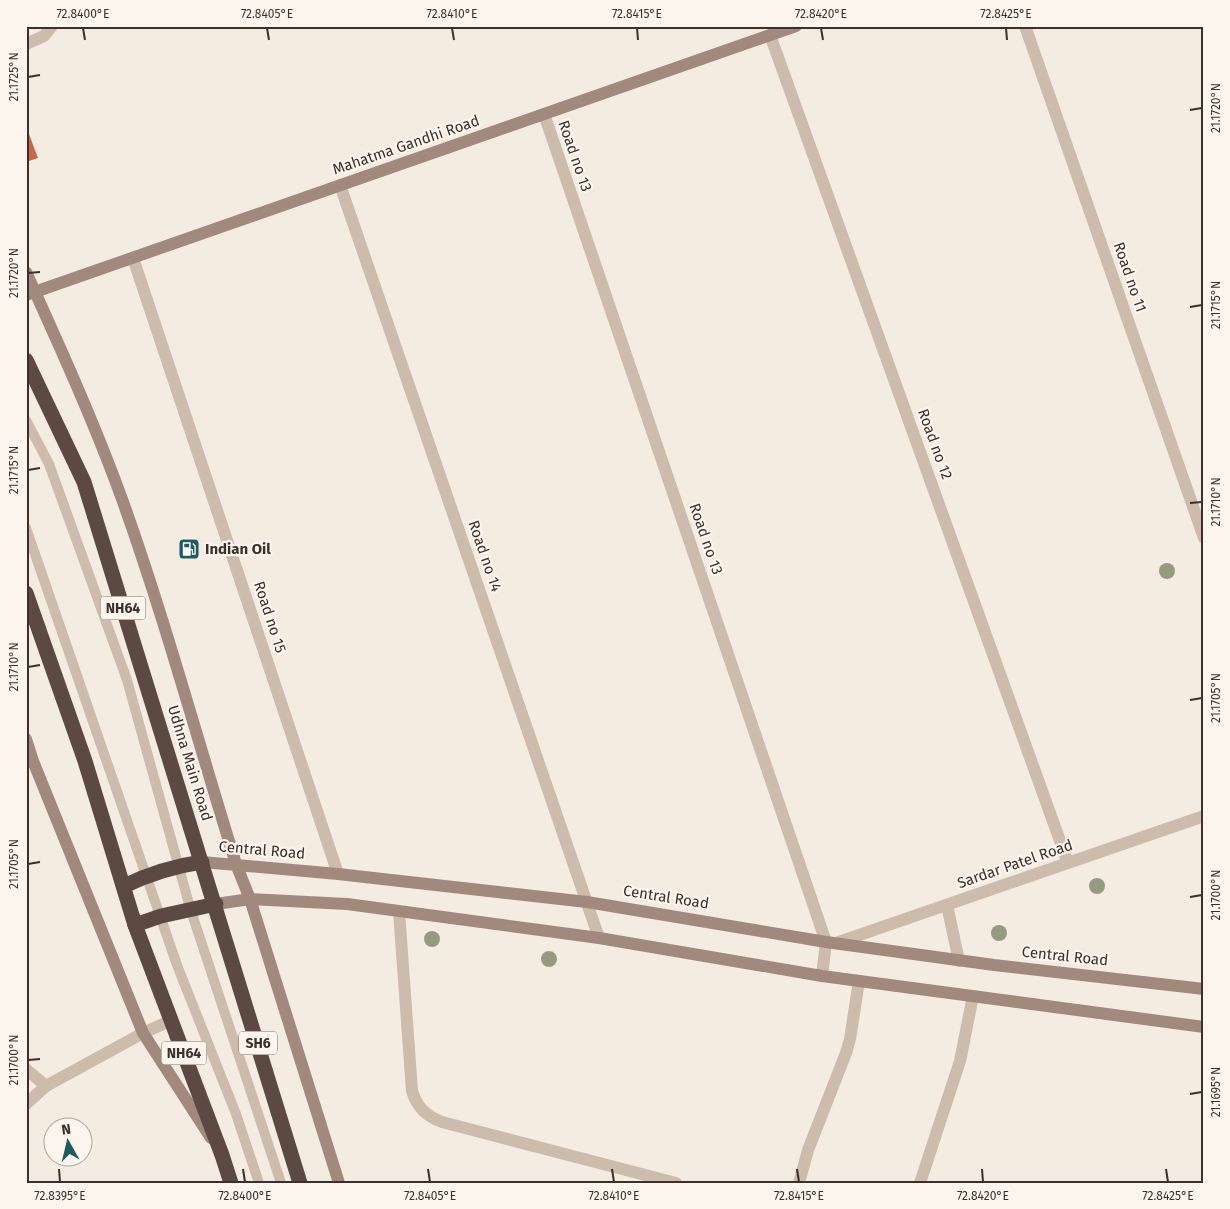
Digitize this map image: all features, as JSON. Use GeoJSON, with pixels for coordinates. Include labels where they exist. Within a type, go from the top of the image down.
{"type":"FeatureCollection","features":[{"type":"Feature","properties":{"kind":"highway","name":"Udhna Main Road"},"geometry":{"type":"LineString","coordinates":[[26,360],[84,482],[216,904],[300,1183]]}},
{"type":"Feature","properties":{"kind":"highway","name":"NH64"},"geometry":{"type":"LineString","coordinates":[[26,593],[86,761],[136,925],[231,1183]]}},
{"type":"Feature","properties":{"kind":"highway","name":"Central Road"},"geometry":{"type":"LineString","coordinates":[[124,886],[146,876],[178,866],[202,862]]}},
{"type":"Feature","properties":{"kind":"highway"},"geometry":{"type":"LineString","coordinates":[[136,925],[161,916],[191,911],[216,904]]}},
{"type":"Feature","properties":{"kind":"street"},"geometry":{"type":"LineString","coordinates":[[26,44],[44,36],[52,26]]}},
{"type":"Feature","properties":{"kind":"street","name":"Mahatma Gandhi Road"},"geometry":{"type":"LineString","coordinates":[[31,293],[796,26]]}},
{"type":"Feature","properties":{"kind":"street","name":"Road no 11"},"geometry":{"type":"LineString","coordinates":[[1025,26],[1204,538]]}},
{"type":"Feature","properties":{"kind":"street","name":"Road no 12"},"geometry":{"type":"LineString","coordinates":[[770,35],[1068,863]]}},
{"type":"Feature","properties":{"kind":"street","name":"Road no 13"},"geometry":{"type":"LineString","coordinates":[[544,114],[831,942],[822,976]]}},
{"type":"Feature","properties":{"kind":"street","name":"Road no 14"},"geometry":{"type":"LineString","coordinates":[[340,185],[599,938]]}},
{"type":"Feature","properties":{"kind":"street","name":"Road no 15"},"geometry":{"type":"LineString","coordinates":[[133,258],[338,874]]}},
{"type":"Feature","properties":{"kind":"street"},"geometry":{"type":"LineString","coordinates":[[26,272],[31,293],[82,395],[122,499],[160,615],[236,864],[250,899],[339,1183]]}},
{"type":"Feature","properties":{"kind":"street"},"geometry":{"type":"LineString","coordinates":[[26,739],[30,762],[143,1033],[222,1155]]}},
{"type":"Feature","properties":{"kind":"street","name":"Sardar Patel Road"},"geometry":{"type":"LineString","coordinates":[[831,942],[947,905],[1204,816]]}},
{"type":"Feature","properties":{"kind":"street","name":"Central Road"},"geometry":{"type":"LineString","coordinates":[[202,862],[338,874],[587,902],[831,942],[959,960],[1204,989]]}},
{"type":"Feature","properties":{"kind":"street"},"geometry":{"type":"LineString","coordinates":[[216,904],[250,899],[347,904],[599,938],[822,976],[1204,1027]]}},
{"type":"Feature","properties":{"kind":"street"},"geometry":{"type":"LineString","coordinates":[[947,905],[959,960]]}},
{"type":"Feature","properties":{"kind":"street"},"geometry":{"type":"LineString","coordinates":[[399,911],[412,1090],[416,1102],[430,1118],[676,1183]]}},
{"type":"Feature","properties":{"kind":"street"},"geometry":{"type":"LineString","coordinates":[[799,1183],[808,1150],[846,1053],[859,981]]}},
{"type":"Feature","properties":{"kind":"street"},"geometry":{"type":"LineString","coordinates":[[920,1183],[960,1061],[973,996]]}},
{"type":"Feature","properties":{"kind":"street"},"geometry":{"type":"LineString","coordinates":[[26,1104],[46,1086],[143,1033],[172,1020]]}},
{"type":"Feature","properties":{"kind":"street"},"geometry":{"type":"LineString","coordinates":[[26,1069],[46,1086]]}},
{"type":"Feature","properties":{"kind":"lane"},"geometry":{"type":"LineString","coordinates":[[26,420],[48,464],[127,680],[191,911],[281,1183]]}},
{"type":"Feature","properties":{"kind":"lane"},"geometry":{"type":"LineString","coordinates":[[26,528],[179,972],[244,1136],[259,1183]]}},
{"type":"Feature","properties":{"kind":"building"},"geometry":{"type":"Polygon","coordinates":[[[26,126],[38,158],[26,162],[26,126]]]}},
{"type":"Feature","properties":{"kind":"place","name":"Indian Oil"},"geometry":{"type":"Point","coordinates":[189,549]}}]}
